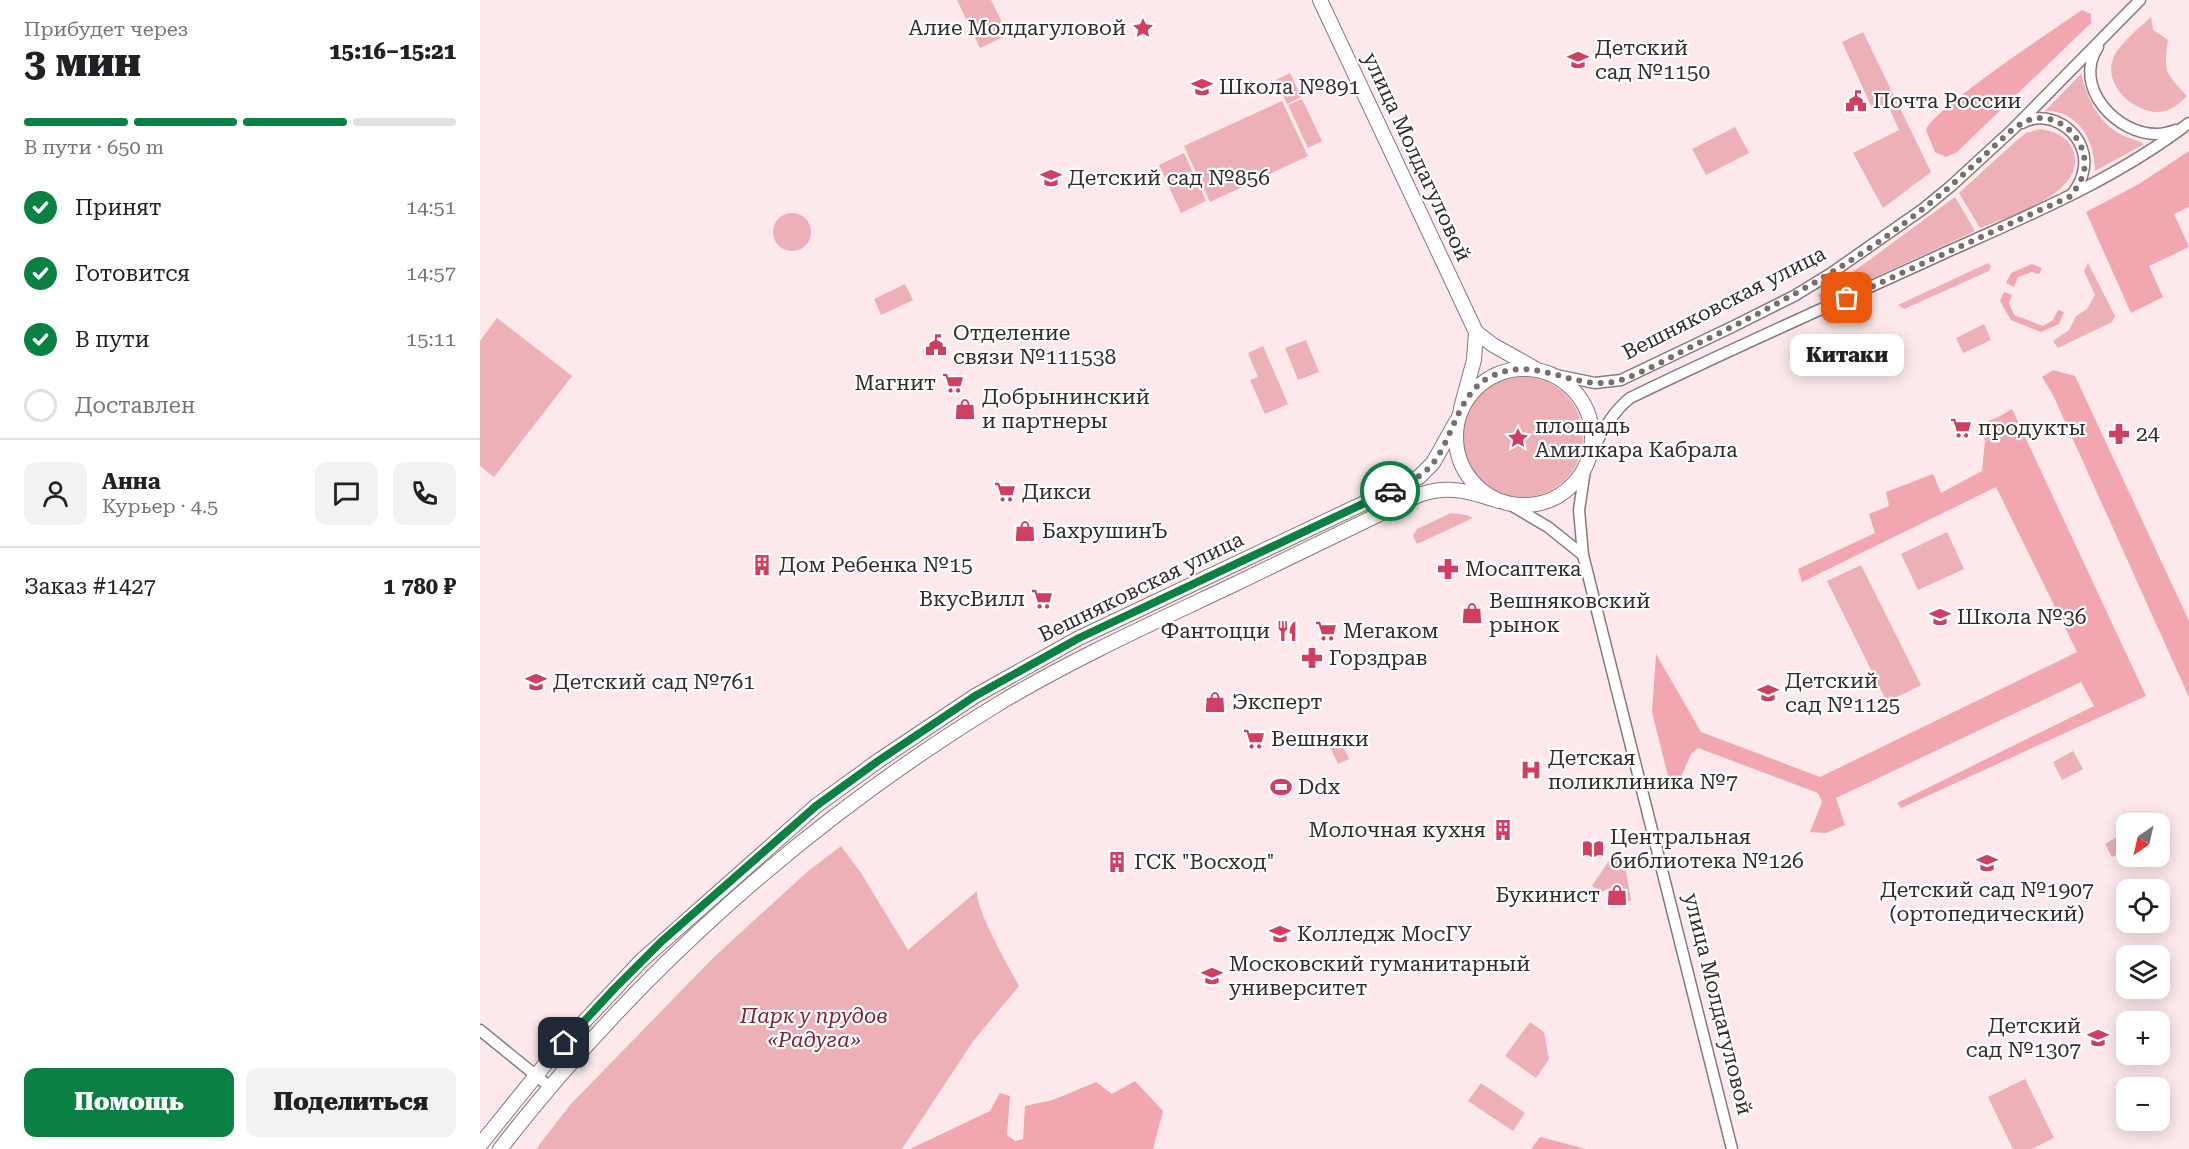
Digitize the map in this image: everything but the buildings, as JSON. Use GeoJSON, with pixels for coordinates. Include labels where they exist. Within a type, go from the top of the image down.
{"type":"FeatureCollection","features":[{"type":"Feature","properties":{"kind":"main road","name":"улица Молдагуловой"},"geometry":{"type":"LineString","coordinates":[[1320,0],[1476,332],[1500,350],[1536,369]]}},
{"type":"Feature","properties":{"kind":"main road","name":"улица Молдагуловой"},"geometry":{"type":"LineString","coordinates":[[1461,408],[1474,360],[1476,332]]}},
{"type":"Feature","properties":{"kind":"main road"},"geometry":{"type":"LineString","coordinates":[[1536,369],[1551,374],[1568,384],[1583,402],[1590,418],[1593,436],[1587,464],[1569,489],[1557,498],[1539,504],[1522,506],[1504,502],[1481,490],[1470,479],[1460,462],[1456,447],[1456,422],[1461,408],[1474,389],[1490,377],[1506,370],[1536,369]]}},
{"type":"Feature","properties":{"kind":"main road","name":"Вешняковская улица"},"geometry":{"type":"LineString","coordinates":[[480,1145],[579,1026],[662,941],[816,806],[975,696],[1045,657],[1419,477],[1433,463],[1456,422]]}},
{"type":"Feature","properties":{"kind":"main road","name":"Вешняковская улица"},"geometry":{"type":"LineString","coordinates":[[500,1149],[593,1038],[675,954],[830,818],[1003,701],[1130,634],[1428,491],[1453,488],[1504,502]]}},
{"type":"Feature","properties":{"kind":"street","name":"Вешняковская улица"},"geometry":{"type":"LineString","coordinates":[[1551,374],[1595,382],[1621,380],[1794,296],[1830,274],[1923,209],[2013,129],[2140,0]]}},
{"type":"Feature","properties":{"kind":"street","name":"Вешняковская улица"},"geometry":{"type":"LineString","coordinates":[[2115,25],[2096,51],[2090,64],[2090,79],[2104,107],[2115,118],[2131,128],[2158,134],[2185,126]]}},
{"type":"Feature","properties":{"kind":"street","name":"Вешняковская улица"},"geometry":{"type":"LineString","coordinates":[[2013,129],[2024,121],[2039,118],[2052,120],[2066,127],[2078,139],[2084,154],[2084,172],[2071,196]]}},
{"type":"Feature","properties":{"kind":"street","name":"Вешняковская улица"},"geometry":{"type":"LineString","coordinates":[[1587,464],[1607,425],[1617,410],[1630,398],[1742,344],[2071,196],[2146,154],[2185,126]]}},
{"type":"Feature","properties":{"kind":"street","name":"улица Молдагуловой"},"geometry":{"type":"LineString","coordinates":[[1587,464],[1578,510],[1583,555],[1732,1149]]}},
{"type":"Feature","properties":{"kind":"street"},"geometry":{"type":"LineString","coordinates":[[1504,502],[1548,527],[1583,555]]}},
{"type":"Feature","properties":{"kind":"street"},"geometry":{"type":"LineString","coordinates":[[1122,618],[1118,622],[1118,629],[1123,634],[1130,634]]}},
{"type":"Feature","properties":{"kind":"street"},"geometry":{"type":"LineString","coordinates":[[1045,657],[1052,657],[1058,661],[1058,668],[1053,673]]}},
{"type":"Feature","properties":{"kind":"street"},"geometry":{"type":"LineString","coordinates":[[579,1026],[577,1032],[580,1039],[587,1041],[593,1038]]}},
{"type":"Feature","properties":{"kind":"street"},"geometry":{"type":"LineString","coordinates":[[480,1030],[550,1087]]}},
{"type":"Feature","properties":{"kind":"green space"},"geometry":{"type":"Polygon","coordinates":[[[957,0],[991,0],[1008,35],[980,48],[957,0]]]}},
{"type":"Feature","properties":{"kind":"green space"},"geometry":{"type":"Polygon","coordinates":[[[2151,17],[2153,30],[2168,40],[2166,66],[2170,77],[2187,96],[2174,107],[2163,112],[2149,111],[2131,103],[2123,96],[2112,78],[2111,69],[2116,54],[2130,36],[2151,17]]]}},
{"type":"Feature","properties":{"kind":"green space"},"geometry":{"type":"Polygon","coordinates":[[[1863,32],[1931,172],[1883,208],[1853,153],[1899,130],[1887,103],[1873,110],[1842,42],[1863,32]]]}},
{"type":"Feature","properties":{"kind":"green space"},"geometry":{"type":"Polygon","coordinates":[[[1290,73],[1301,97],[1287,104],[1276,80],[1290,73]]]}},
{"type":"Feature","properties":{"kind":"green space"},"geometry":{"type":"Polygon","coordinates":[[[2081,74],[2086,91],[2104,122],[2118,133],[2144,144],[2095,171],[2092,149],[2083,130],[2067,116],[2045,111],[2081,74]]]}},
{"type":"Feature","properties":{"kind":"green space"},"geometry":{"type":"Polygon","coordinates":[[[1302,99],[1322,141],[1308,148],[1288,105],[1302,99]]]}},
{"type":"Feature","properties":{"kind":"green space"},"geometry":{"type":"Polygon","coordinates":[[[1282,101],[1308,156],[1210,202],[1184,146],[1282,101]]]}},
{"type":"Feature","properties":{"kind":"green space"},"geometry":{"type":"Polygon","coordinates":[[[1735,127],[1749,153],[1706,175],[1692,149],[1735,127]]]}},
{"type":"Feature","properties":{"kind":"green space"},"geometry":{"type":"Polygon","coordinates":[[[2040,129],[2060,135],[2073,150],[2075,165],[2069,179],[2043,201],[1980,228],[1959,193],[2026,133],[2040,129]]]}},
{"type":"Feature","properties":{"kind":"green space"},"geometry":{"type":"Polygon","coordinates":[[[1184,153],[1206,201],[1181,213],[1159,165],[1184,153]]]}},
{"type":"Feature","properties":{"kind":"green space"},"geometry":{"type":"Polygon","coordinates":[[[1955,197],[1975,231],[1821,302],[1818,295],[1955,197]]]}},
{"type":"Feature","properties":{"kind":"green space"},"geometry":{"type":"Polygon","coordinates":[[[792,213],[806,218],[811,232],[806,246],[792,251],[778,246],[773,232],[778,218],[792,213]]]}},
{"type":"Feature","properties":{"kind":"green space"},"geometry":{"type":"Polygon","coordinates":[[[1988,263],[1991,266],[1989,271],[1904,309],[1898,305],[1988,263]]]}},
{"type":"Feature","properties":{"kind":"green space"},"geometry":{"type":"Polygon","coordinates":[[[2088,263],[2115,316],[2112,322],[2058,348],[2053,341],[2069,330],[2076,316],[2087,309],[2095,295],[2084,271],[2088,263]]]}},
{"type":"Feature","properties":{"kind":"green space"},"geometry":{"type":"Polygon","coordinates":[[[905,284],[913,300],[881,315],[874,299],[905,284]]]}},
{"type":"Feature","properties":{"kind":"green space"},"geometry":{"type":"Polygon","coordinates":[[[497,318],[572,376],[494,477],[480,466],[480,341],[497,318]]]}},
{"type":"Feature","properties":{"kind":"green space"},"geometry":{"type":"Polygon","coordinates":[[[1984,324],[1991,340],[1963,353],[1956,338],[1984,324]]]}},
{"type":"Feature","properties":{"kind":"green space"},"geometry":{"type":"Polygon","coordinates":[[[1306,340],[1319,372],[1298,380],[1285,348],[1306,340]]]}},
{"type":"Feature","properties":{"kind":"green space"},"geometry":{"type":"Polygon","coordinates":[[[1263,346],[1288,404],[1265,414],[1250,380],[1258,377],[1248,353],[1263,346]]]}},
{"type":"Feature","properties":{"kind":"green space"},"geometry":{"type":"Polygon","coordinates":[[[1523,377],[1546,382],[1565,395],[1578,414],[1583,437],[1578,460],[1565,479],[1546,492],[1523,497],[1500,492],[1481,479],[1468,460],[1463,437],[1468,414],[1481,395],[1500,382],[1523,377]]]}},
{"type":"Feature","properties":{"kind":"green space"},"geometry":{"type":"Polygon","coordinates":[[[2000,416],[2007,432],[1985,441],[1979,425],[2000,416]]]}},
{"type":"Feature","properties":{"kind":"green space"},"geometry":{"type":"Polygon","coordinates":[[[1451,513],[1473,518],[1417,544],[1413,536],[1417,529],[1451,513]]]}},
{"type":"Feature","properties":{"kind":"green space"},"geometry":{"type":"Polygon","coordinates":[[[1947,532],[1964,569],[1918,590],[1901,554],[1947,532]]]}},
{"type":"Feature","properties":{"kind":"green space"},"geometry":{"type":"Polygon","coordinates":[[[1861,565],[1921,685],[1887,702],[1827,581],[1861,565]]]}},
{"type":"Feature","properties":{"kind":"green space"},"geometry":{"type":"Polygon","coordinates":[[[1341,742],[1349,759],[1338,764],[1330,747],[1341,742]]]}},
{"type":"Feature","properties":{"kind":"green space"},"geometry":{"type":"Polygon","coordinates":[[[2073,751],[2083,769],[2062,780],[2053,762],[2073,751]]]}},
{"type":"Feature","properties":{"kind":"green space"},"geometry":{"type":"Polygon","coordinates":[[[2116,838],[2116,855],[2112,857],[2105,844],[2116,838]]]}},
{"type":"Feature","properties":{"kind":"green space","name":"Парк у прудов «Радуга»"},"geometry":{"type":"Polygon","coordinates":[[[841,846],[861,873],[908,950],[977,891],[987,924],[1019,986],[974,1040],[902,1149],[536,1149],[570,1105],[714,957],[807,872],[841,846]]]}},
{"type":"Feature","properties":{"kind":"green space"},"geometry":{"type":"Polygon","coordinates":[[[1616,850],[1623,854],[1631,900],[1625,903],[1609,889],[1601,892],[1592,886],[1616,850]]]}},
{"type":"Feature","properties":{"kind":"green space"},"geometry":{"type":"Polygon","coordinates":[[[1530,1022],[1544,1032],[1549,1059],[1536,1078],[1505,1056],[1530,1022]]]}},
{"type":"Feature","properties":{"kind":"green space"},"geometry":{"type":"Polygon","coordinates":[[[2025,1079],[2054,1138],[2032,1149],[2013,1149],[1988,1097],[2025,1079]]]}},
{"type":"Feature","properties":{"kind":"green space"},"geometry":{"type":"Polygon","coordinates":[[[1481,1083],[1525,1113],[1513,1131],[1468,1101],[1481,1083]]]}},
{"type":"Feature","properties":{"kind":"shaded area"},"geometry":{"type":"Polygon","coordinates":[[[2082,10],[2091,14],[2091,23],[1957,152],[1946,157],[1935,152],[1926,130],[1934,120],[1950,105],[2023,50],[2082,10]]]}},
{"type":"Feature","properties":{"kind":"shaded area"},"geometry":{"type":"Polygon","coordinates":[[[2189,151],[2189,207],[2174,214],[2189,247],[2149,266],[2163,297],[2131,313],[2086,212],[2139,184],[2189,151]]]}},
{"type":"Feature","properties":{"kind":"shaded area"},"geometry":{"type":"Polygon","coordinates":[[[2032,264],[2042,268],[2039,274],[2032,272],[2018,277],[2014,287],[2006,283],[2011,273],[2032,264]]]}},
{"type":"Feature","properties":{"kind":"shaded area"},"geometry":{"type":"Polygon","coordinates":[[[2004,292],[2012,295],[2009,303],[2014,315],[2043,326],[2053,320],[2058,310],[2064,312],[2059,324],[2041,332],[2011,320],[2000,301],[2004,292]]]}},
{"type":"Feature","properties":{"kind":"shaded area"},"geometry":{"type":"Polygon","coordinates":[[[2053,370],[2075,376],[2189,621],[2189,697],[2053,395],[2042,377],[2053,370]]]}},
{"type":"Feature","properties":{"kind":"shaded area"},"geometry":{"type":"Polygon","coordinates":[[[2012,409],[2146,696],[1901,808],[1897,803],[2094,706],[2081,682],[1836,798],[1845,825],[1826,833],[1810,832],[1822,802],[1818,793],[1698,748],[1691,754],[1681,777],[1669,780],[1652,712],[1656,654],[1701,732],[1820,777],[2077,652],[1996,487],[1802,582],[1798,569],[1875,533],[1869,514],[1889,506],[1886,492],[1933,474],[1941,493],[1982,471],[1985,441],[2006,432],[2000,416],[2012,409]]]}},
{"type":"Feature","properties":{"kind":"shaded area"},"geometry":{"type":"Polygon","coordinates":[[[1135,1081],[1163,1111],[1153,1149],[910,1149],[990,1111],[1000,1093],[1010,1096],[1007,1135],[1015,1141],[1023,1139],[1025,1106],[1053,1100],[1096,1082],[1112,1094],[1135,1081]]]}},
{"type":"Feature","properties":{"kind":"shaded area"},"geometry":{"type":"Polygon","coordinates":[[[1540,1137],[1586,1149],[1531,1149],[1540,1137]]]}},
{"type":"Feature","properties":{"kind":"way so far"},"geometry":{"type":"LineString","coordinates":[[1390,491],[1419,477],[1429,468],[1444,446],[1461,408],[1474,389],[1490,377],[1506,370],[1526,368],[1575,380],[1611,382],[1621,380],[1794,296],[1830,274],[1923,209],[2024,121],[2039,118],[2052,120],[2066,127],[2078,139],[2084,154],[2084,172],[2071,196],[1847,298]]}},
{"type":"Feature","properties":{"kind":"place","name":"Алие Молдагуловой"},"geometry":{"type":"Point","coordinates":[1143,28]}},
{"type":"Feature","properties":{"kind":"place","name":"Детский сад №1150"},"geometry":{"type":"Point","coordinates":[1578,60]}},
{"type":"Feature","properties":{"kind":"place","name":"Школа №891"},"geometry":{"type":"Point","coordinates":[1202,87]}},
{"type":"Feature","properties":{"kind":"place","name":"Почта России"},"geometry":{"type":"Point","coordinates":[1856,101]}},
{"type":"Feature","properties":{"kind":"place","name":"Детский сад №856"},"geometry":{"type":"Point","coordinates":[1051,178]}},
{"type":"Feature","properties":{"kind":"place","name":"Китаки"},"geometry":{"type":"Point","coordinates":[1847,298]}},
{"type":"Feature","properties":{"kind":"place","name":"Отделение связи №111538"},"geometry":{"type":"Point","coordinates":[936,345]}},
{"type":"Feature","properties":{"kind":"place","name":"Магнит"},"geometry":{"type":"Point","coordinates":[953,383]}},
{"type":"Feature","properties":{"kind":"place","name":"Добрынинский и партнеры"},"geometry":{"type":"Point","coordinates":[965,409]}},
{"type":"Feature","properties":{"kind":"place","name":"продукты"},"geometry":{"type":"Point","coordinates":[1961,428]}},
{"type":"Feature","properties":{"kind":"place","name":"24"},"geometry":{"type":"Point","coordinates":[2119,434]}},
{"type":"Feature","properties":{"kind":"place","name":"площадь Амилкара Кабрала"},"geometry":{"type":"Point","coordinates":[1518,438]}},
{"type":"Feature","properties":{"kind":"place","name":"Дикси"},"geometry":{"type":"Point","coordinates":[1005,492]}},
{"type":"Feature","properties":{"kind":"place","name":"БахрушинЪ"},"geometry":{"type":"Point","coordinates":[1025,531]}},
{"type":"Feature","properties":{"kind":"place","name":"Дом Ребенка №15"},"geometry":{"type":"Point","coordinates":[762,565]}},
{"type":"Feature","properties":{"kind":"place","name":"Мосаптека"},"geometry":{"type":"Point","coordinates":[1448,569]}},
{"type":"Feature","properties":{"kind":"place","name":"ВкусВилл"},"geometry":{"type":"Point","coordinates":[1042,599]}},
{"type":"Feature","properties":{"kind":"place","name":"Вешняковский рынок"},"geometry":{"type":"Point","coordinates":[1472,613]}},
{"type":"Feature","properties":{"kind":"place","name":"Школа №36"},"geometry":{"type":"Point","coordinates":[1940,617]}},
{"type":"Feature","properties":{"kind":"place","name":"Фантоцци"},"geometry":{"type":"Point","coordinates":[1287,631]}},
{"type":"Feature","properties":{"kind":"place","name":"Мегаком"},"geometry":{"type":"Point","coordinates":[1326,631]}},
{"type":"Feature","properties":{"kind":"place","name":"Горздрав"},"geometry":{"type":"Point","coordinates":[1312,658]}},
{"type":"Feature","properties":{"kind":"place","name":"Детский сад №761"},"geometry":{"type":"Point","coordinates":[536,682]}},
{"type":"Feature","properties":{"kind":"place","name":"Детский сад №1125"},"geometry":{"type":"Point","coordinates":[1768,693]}},
{"type":"Feature","properties":{"kind":"place","name":"Эксперт"},"geometry":{"type":"Point","coordinates":[1215,702]}},
{"type":"Feature","properties":{"kind":"place","name":"Вешняки"},"geometry":{"type":"Point","coordinates":[1254,739]}},
{"type":"Feature","properties":{"kind":"place","name":"Детская поликлиника №7"},"geometry":{"type":"Point","coordinates":[1531,770]}},
{"type":"Feature","properties":{"kind":"place","name":"Ddx"},"geometry":{"type":"Point","coordinates":[1281,787]}},
{"type":"Feature","properties":{"kind":"place","name":"Молочная кухня"},"geometry":{"type":"Point","coordinates":[1503,830]}},
{"type":"Feature","properties":{"kind":"place","name":"Центральная библиотека №126"},"geometry":{"type":"Point","coordinates":[1593,849]}},
{"type":"Feature","properties":{"kind":"place","name":"ГСК \"Восход\""},"geometry":{"type":"Point","coordinates":[1117,862]}},
{"type":"Feature","properties":{"kind":"place","name":"Детский сад №1907 (ортопедический)"},"geometry":{"type":"Point","coordinates":[1987,863]}},
{"type":"Feature","properties":{"kind":"place","name":"Букинист"},"geometry":{"type":"Point","coordinates":[1617,895]}},
{"type":"Feature","properties":{"kind":"place","name":"Колледж МосГУ"},"geometry":{"type":"Point","coordinates":[1280,934]}},
{"type":"Feature","properties":{"kind":"place","name":"Московский гуманитарный университет"},"geometry":{"type":"Point","coordinates":[1212,976]}},
{"type":"Feature","properties":{"kind":"place","name":"Детский сад №1307"},"geometry":{"type":"Point","coordinates":[2098,1038]}},
{"type":"Feature","properties":{"kind":"route"},"geometry":{"type":"LineString","coordinates":[[564,1043],[662,941],[816,806],[975,696],[1079,638],[1390,491]]}}]}
